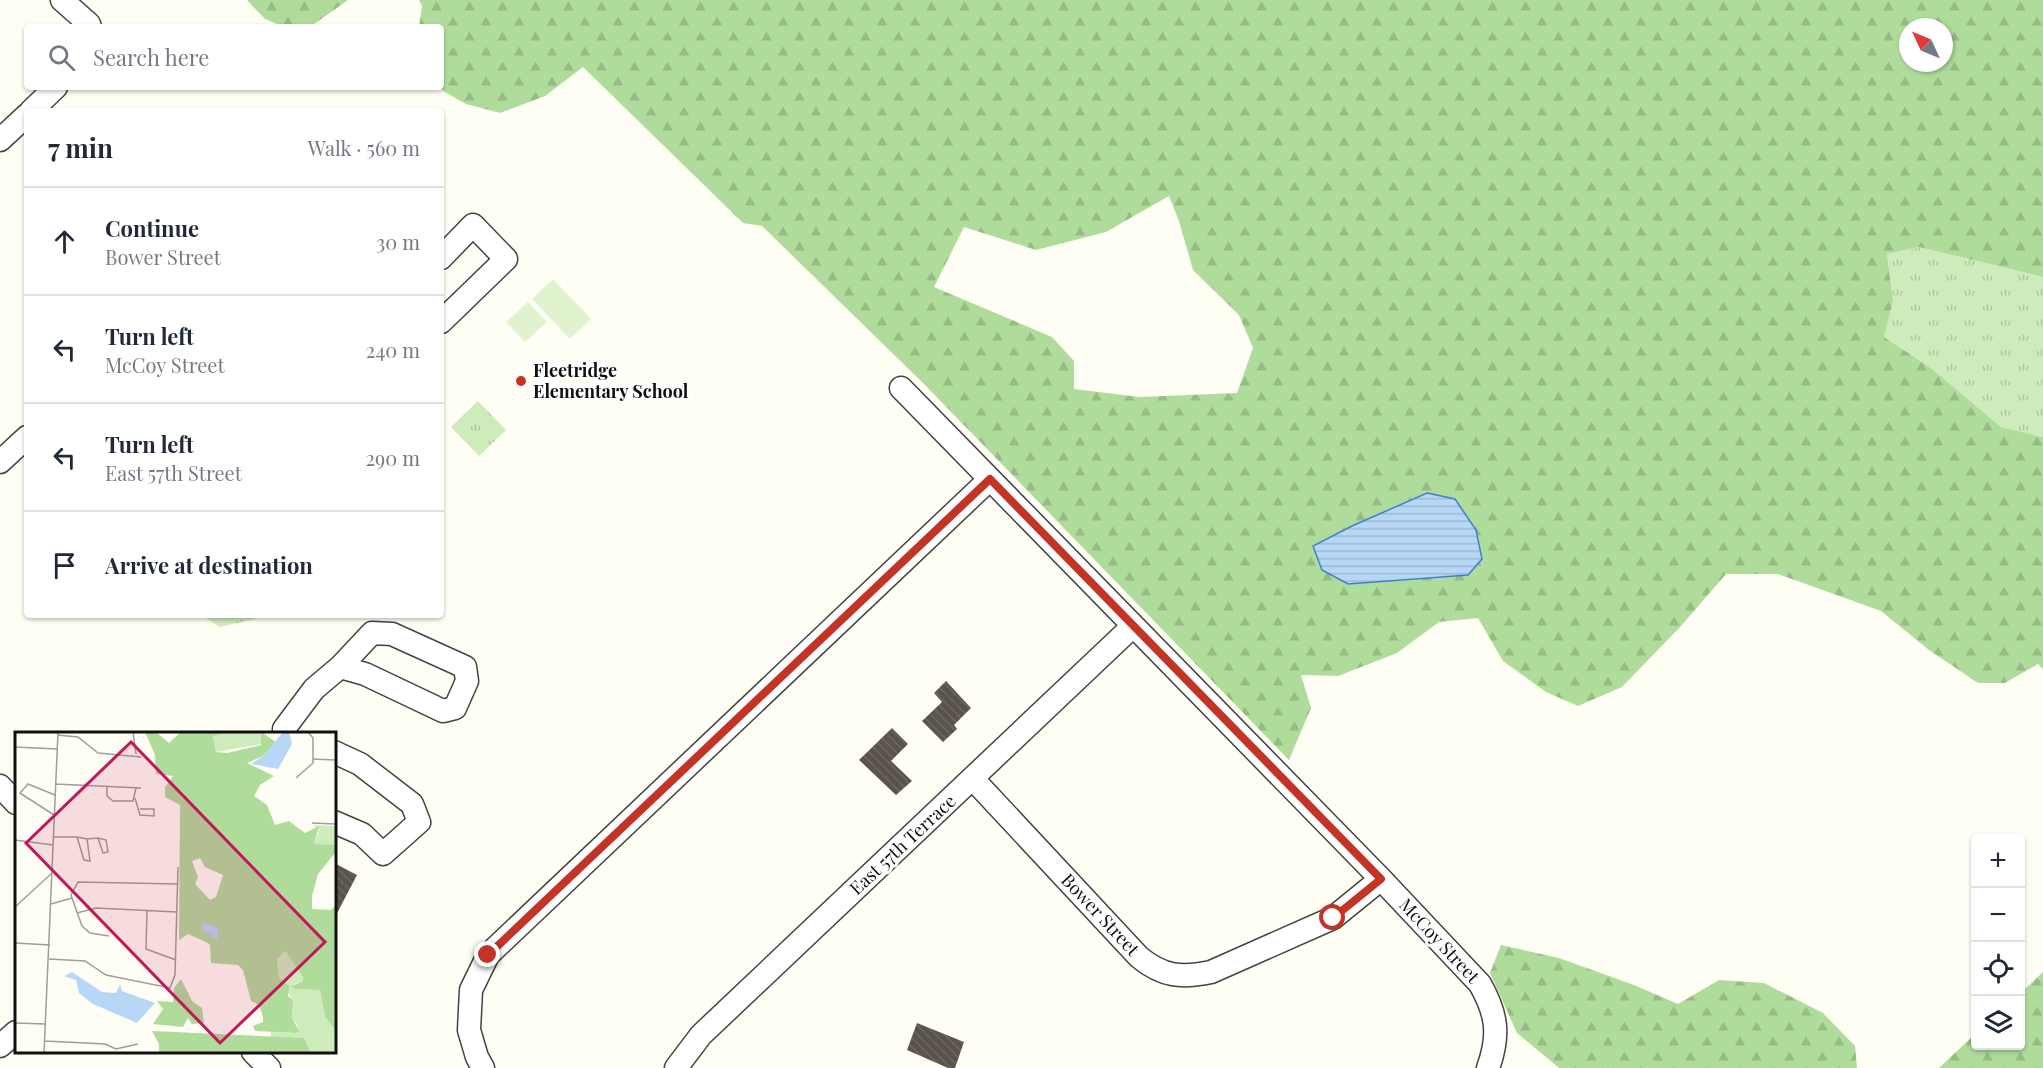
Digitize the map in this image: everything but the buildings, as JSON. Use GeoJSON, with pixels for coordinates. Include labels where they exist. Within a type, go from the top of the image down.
{"type":"FeatureCollection","features":[{"type":"Feature","properties":{"kind":"street"},"geometry":{"type":"LineString","coordinates":[[62,0],[89,24]]}},
{"type":"Feature","properties":{"kind":"street"},"geometry":{"type":"LineString","coordinates":[[34,108],[53,90]]}},
{"type":"Feature","properties":{"kind":"street"},"geometry":{"type":"LineString","coordinates":[[0,140],[24,118]]}},
{"type":"Feature","properties":{"kind":"street"},"geometry":{"type":"LineString","coordinates":[[444,255],[473,225],[506,259],[444,319]]}},
{"type":"Feature","properties":{"kind":"street","name":"McCoy Street"},"geometry":{"type":"LineString","coordinates":[[901,388],[1381,879],[1480,984],[1490,1002],[1496,1028],[1495,1044],[1488,1068]]}},
{"type":"Feature","properties":{"kind":"street"},"geometry":{"type":"LineString","coordinates":[[0,462],[24,440]]}},
{"type":"Feature","properties":{"kind":"street"},"geometry":{"type":"LineString","coordinates":[[483,1068],[477,1057],[469,1030],[471,990],[488,955],[990,479]]}},
{"type":"Feature","properties":{"kind":"street","name":"East 57th Terrace"},"geometry":{"type":"LineString","coordinates":[[676,1068],[701,1035],[1133,626]]}},
{"type":"Feature","properties":{"kind":"street"},"geometry":{"type":"LineString","coordinates":[[282,732],[314,689],[340,667],[372,633],[393,634],[465,668],[467,681],[455,708],[443,711],[365,674],[340,667]]}},
{"type":"Feature","properties":{"kind":"street"},"geometry":{"type":"LineString","coordinates":[[336,753],[360,764],[412,804],[419,822],[383,854],[362,834],[336,823]]}},
{"type":"Feature","properties":{"kind":"street","name":"Bower Street"},"geometry":{"type":"LineString","coordinates":[[973,779],[1139,957],[1150,966],[1169,974],[1190,976],[1211,972],[1333,918],[1381,879]]}},
{"type":"Feature","properties":{"kind":"street"},"geometry":{"type":"LineString","coordinates":[[0,786],[15,802]]}},
{"type":"Feature","properties":{"kind":"street"},"geometry":{"type":"LineString","coordinates":[[0,1046],[15,1033]]}},
{"type":"Feature","properties":{"kind":"street"},"geometry":{"type":"LineString","coordinates":[[254,1053],[268,1068]]}},
{"type":"Feature","properties":{"kind":"green space"},"geometry":{"type":"Polygon","coordinates":[[[247,0],[348,0],[314,24],[277,24],[265,19],[247,0]]]}},
{"type":"Feature","properties":{"kind":"green space"},"geometry":{"type":"Polygon","coordinates":[[[419,0],[2043,0],[2043,277],[1919,247],[1887,254],[1893,301],[1884,337],[1931,368],[2001,427],[2043,437],[2043,669],[2038,664],[2005,683],[1978,683],[1929,650],[1881,611],[1778,574],[1726,574],[1681,626],[1622,687],[1578,706],[1546,692],[1503,661],[1478,618],[1439,622],[1397,653],[1338,676],[1301,675],[1311,708],[1289,760],[923,383],[762,226],[743,223],[583,67],[545,96],[500,113],[466,104],[442,90],[444,24],[419,24],[422,6],[419,0]],[[1169,196],[1106,232],[1036,250],[964,227],[934,287],[1052,337],[1074,361],[1074,389],[1139,397],[1237,393],[1253,348],[1239,315],[1193,270],[1169,196]]]}},
{"type":"Feature","properties":{"kind":"green space"},"geometry":{"type":"Polygon","coordinates":[[[1919,247],[2043,277],[2043,437],[2001,427],[1931,368],[1884,337],[1893,301],[1887,254],[1919,247]]]}},
{"type":"Feature","properties":{"kind":"green space"},"geometry":{"type":"Polygon","coordinates":[[[553,279],[591,319],[570,339],[532,299],[553,279]]]}},
{"type":"Feature","properties":{"kind":"green space"},"geometry":{"type":"Polygon","coordinates":[[[528,302],[547,322],[525,342],[506,322],[528,302]]]}},
{"type":"Feature","properties":{"kind":"green space"},"geometry":{"type":"Polygon","coordinates":[[[478,401],[506,430],[479,456],[451,427],[478,401]]]}},
{"type":"Feature","properties":{"kind":"green space"},"geometry":{"type":"Polygon","coordinates":[[[207,618],[255,619],[220,627],[207,618]]]}},
{"type":"Feature","properties":{"kind":"green space"},"geometry":{"type":"Polygon","coordinates":[[[1501,945],[1559,958],[1634,985],[1678,1004],[1719,980],[1764,983],[1823,1013],[1855,1046],[1857,1068],[1559,1068],[1517,1033],[1490,973],[1501,945]]]}},
{"type":"Feature","properties":{"kind":"green space"},"geometry":{"type":"Polygon","coordinates":[[[2043,972],[2043,1068],[1939,1068],[1971,1038],[1971,1050],[2025,1050],[2025,989],[2043,972]]]}},
{"type":"Feature","properties":{"kind":"water"},"geometry":{"type":"Polygon","coordinates":[[[1427,493],[1455,499],[1476,530],[1482,559],[1468,575],[1348,584],[1322,570],[1313,546],[1427,493]]]}},
{"type":"Feature","properties":{"kind":"place","name":"Fleetridge Elementary School"},"geometry":{"type":"Point","coordinates":[521,381]}},
{"type":"Feature","properties":{"kind":"route"},"geometry":{"type":"LineString","coordinates":[[488,955],[990,479],[1381,879],[1333,918]]}}]}
